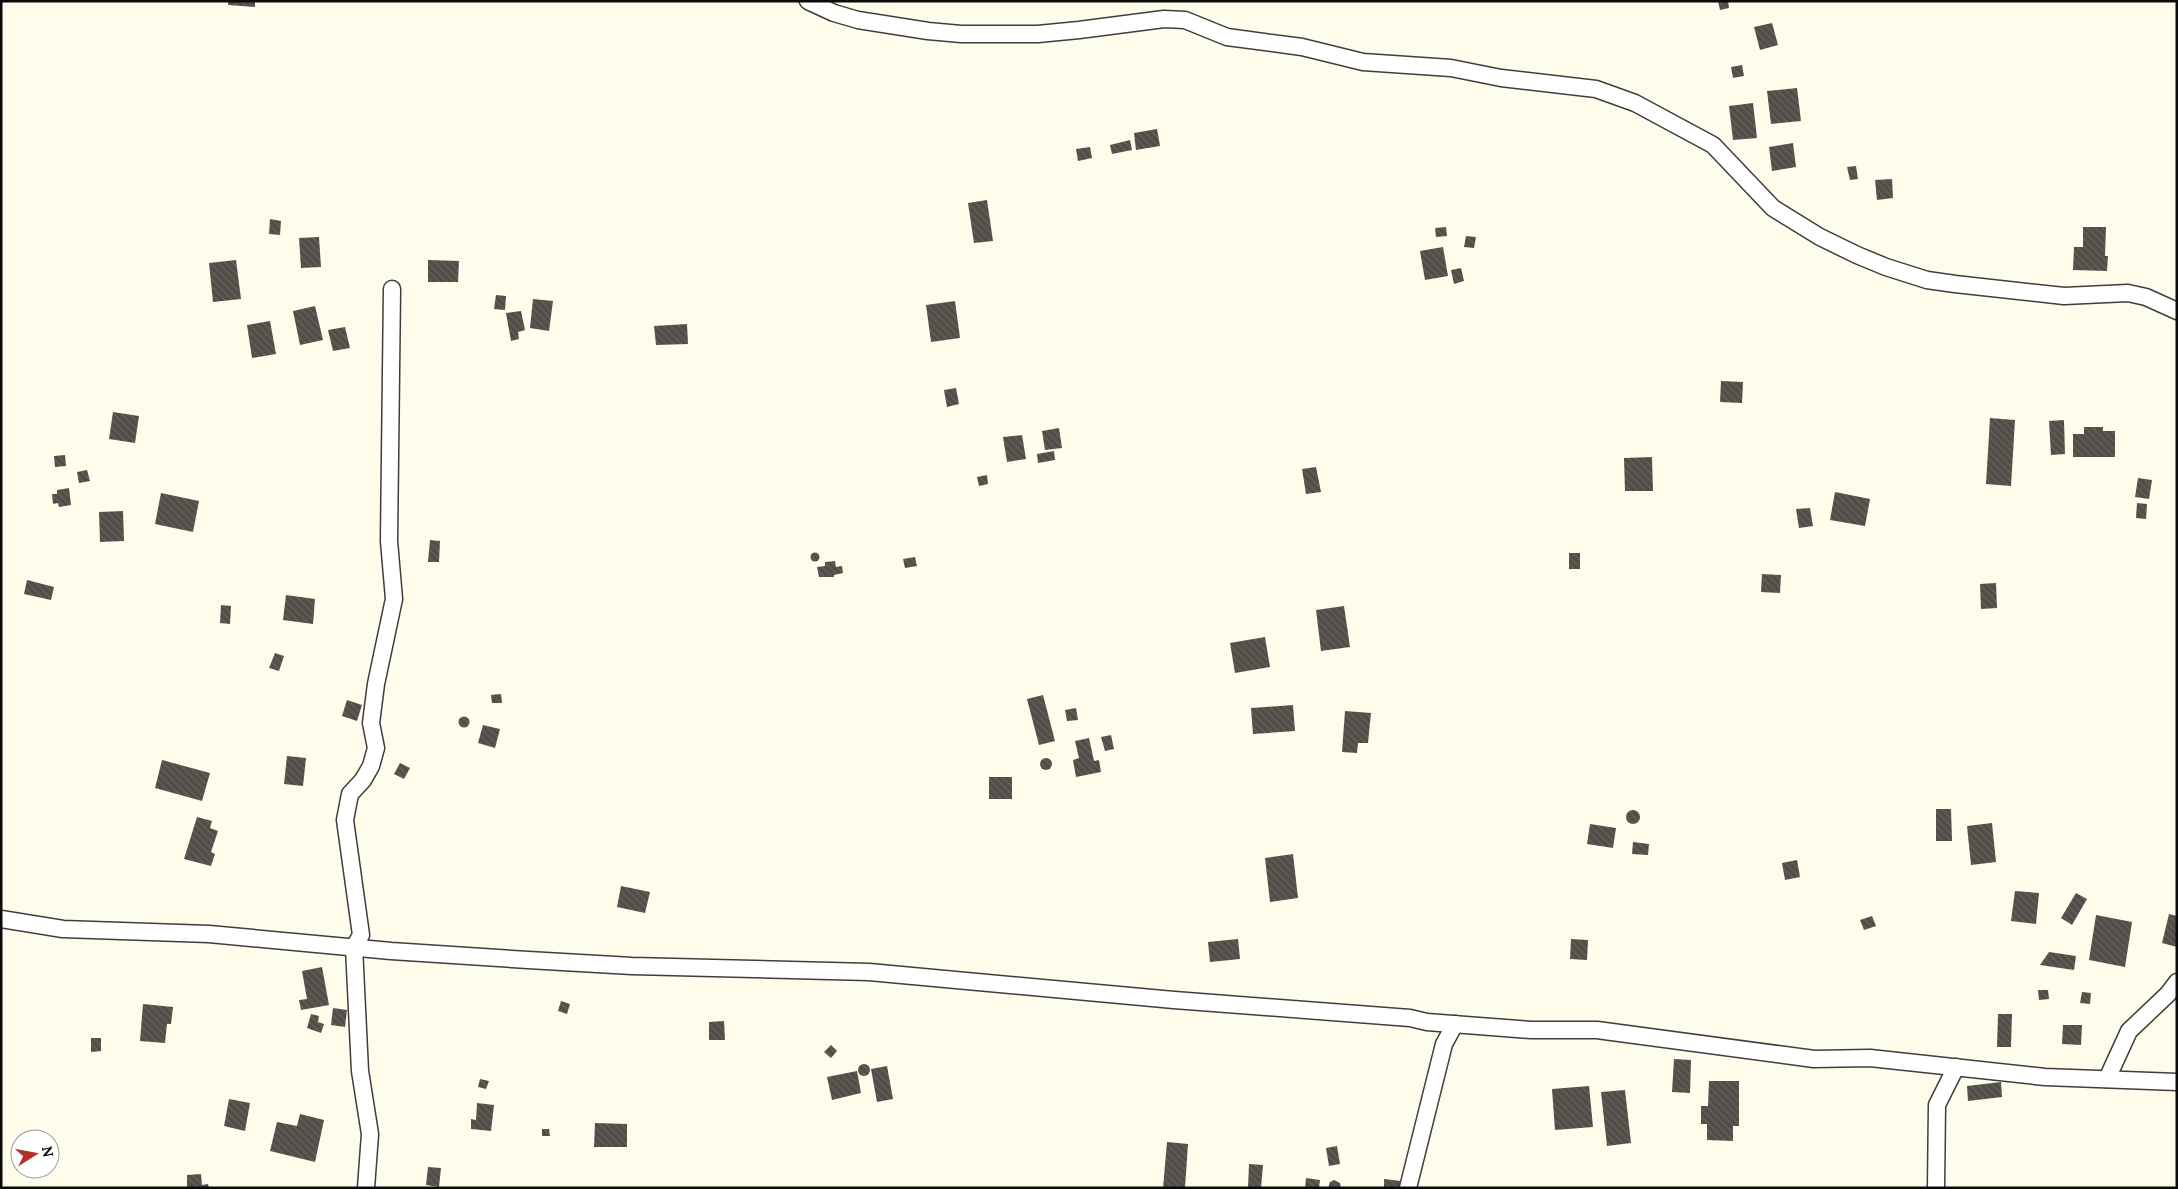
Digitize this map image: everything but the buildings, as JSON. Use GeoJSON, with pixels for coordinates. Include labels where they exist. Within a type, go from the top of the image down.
{"type":"FeatureCollection","features":[{"type":"Feature","properties":{"kind":"street"},"geometry":{"type":"LineString","coordinates":[[808,1],[834,13],[858,20],[961,34],[1038,34],[1164,19],[1185,20],[1226,37],[1302,47],[1363,62],[1451,68],[1501,78],[1596,89],[1635,103],[1713,146],[1773,208],[1820,237],[1857,256],[1927,280],[2064,296],[2128,293],[2146,297],[2177,310]]}},
{"type":"Feature","properties":{"kind":"street"},"geometry":{"type":"LineString","coordinates":[[366,1188],[370,1134],[360,1071],[354,947],[361,935],[345,820],[350,794],[363,780],[371,766],[376,748],[371,723],[376,684],[394,599],[390,541],[392,289]]}},
{"type":"Feature","properties":{"kind":"street"},"geometry":{"type":"LineString","coordinates":[[1,919],[63,930],[209,934],[519,960],[632,966],[869,972],[1174,1000],[1401,1017],[1455,1024],[1531,1030],[1597,1030],[1814,1059],[1870,1058],[2046,1077],[2177,1082]]}},
{"type":"Feature","properties":{"kind":"street"},"geometry":{"type":"LineString","coordinates":[[2106,1079],[2129,1031],[2162,1001],[2177,982]]}},
{"type":"Feature","properties":{"kind":"street"},"geometry":{"type":"LineString","coordinates":[[1408,1188],[1444,1044],[1455,1024]]}},
{"type":"Feature","properties":{"kind":"street"},"geometry":{"type":"LineString","coordinates":[[1936,1188],[1937,1105],[1956,1067]]}}]}
